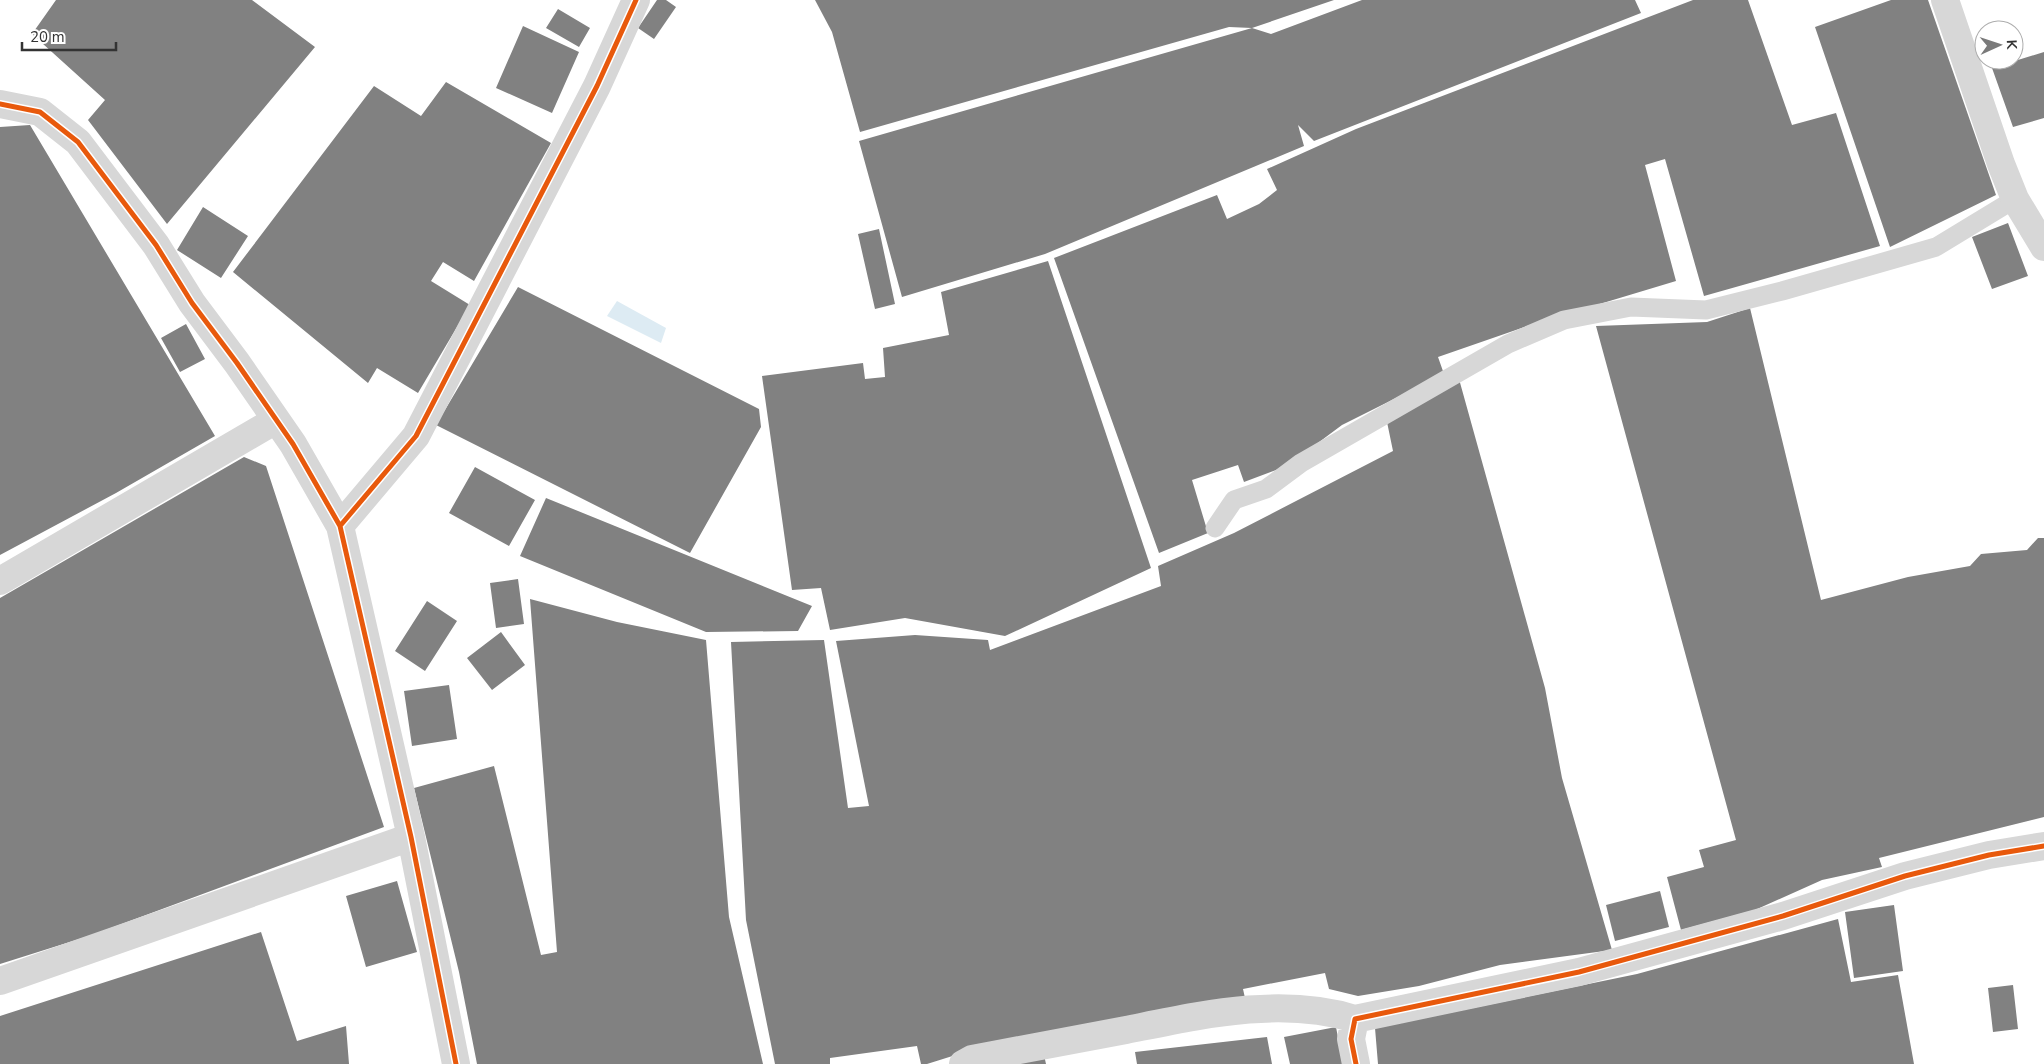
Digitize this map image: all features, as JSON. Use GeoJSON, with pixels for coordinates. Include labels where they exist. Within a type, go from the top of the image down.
{"type":"FeatureCollection","features":[{"type":"Feature","properties":{"kind":"street"},"geometry":{"type":"LineString","coordinates":[[340,526],[416,436],[598,86],[636,0]]}},
{"type":"Feature","properties":{"kind":"street"},"geometry":{"type":"LineString","coordinates":[[1945,0],[2001,164],[2015,199],[2044,247]]}},
{"type":"Feature","properties":{"kind":"street"},"geometry":{"type":"LineString","coordinates":[[0,104],[40,112],[78,142],[156,245],[192,303],[293,444],[340,526],[411,837],[456,1064]]}},
{"type":"Feature","properties":{"kind":"street"},"geometry":{"type":"LineString","coordinates":[[0,581],[276,420]]}},
{"type":"Feature","properties":{"kind":"street"},"geometry":{"type":"LineString","coordinates":[[0,980],[411,837]]}},
{"type":"Feature","properties":{"kind":"street"},"geometry":{"type":"LineString","coordinates":[[962,1064],[972,1059],[1200,1015],[1288,1007],[1332,1012],[1356,1019],[1579,972],[1783,916],[1904,876],[1989,855],[2044,846]]}},
{"type":"Feature","properties":{"kind":"street"},"geometry":{"type":"LineString","coordinates":[[1356,1019],[1351,1040],[1356,1064]]}},
{"type":"Feature","properties":{"kind":"lane"},"geometry":{"type":"LineString","coordinates":[[1215,528],[1234,500],[1266,489],[1301,463],[1508,344],[1564,320],[1631,307],[1706,310],[1782,292],[1936,247],[2015,199]]}},
{"type":"Feature","properties":{"kind":"shaded area"},"geometry":{"type":"Polygon","coordinates":[[[617,301],[666,328],[661,343],[607,316],[617,301]]]}},
{"type":"Feature","properties":{"kind":"building"},"geometry":{"type":"Polygon","coordinates":[[[56,0],[252,0],[315,47],[167,224],[88,120],[105,100],[32,34],[56,0]]]}},
{"type":"Feature","properties":{"kind":"building"},"geometry":{"type":"Polygon","coordinates":[[[657,0],[666,0],[676,7],[654,39],[638,28],[657,0]]]}},
{"type":"Feature","properties":{"kind":"building"},"geometry":{"type":"Polygon","coordinates":[[[815,0],[1334,0],[1252,28],[1229,27],[860,132],[832,32],[815,0]]]}},
{"type":"Feature","properties":{"kind":"building"},"geometry":{"type":"Polygon","coordinates":[[[1362,0],[1635,0],[1641,13],[1314,141],[1298,125],[1304,146],[1045,254],[902,297],[859,141],[1252,28],[1271,34],[1362,0]]]}},
{"type":"Feature","properties":{"kind":"building"},"geometry":{"type":"Polygon","coordinates":[[[1693,0],[1748,0],[1792,125],[1836,113],[1880,246],[1704,296],[1665,159],[1645,165],[1676,281],[1530,325],[1438,357],[1444,374],[1342,425],[1287,466],[1244,482],[1238,465],[1192,480],[1208,533],[1159,553],[1054,258],[1217,195],[1227,219],[1259,204],[1277,190],[1267,169],[1356,129],[1693,0]]]}},
{"type":"Feature","properties":{"kind":"building"},"geometry":{"type":"Polygon","coordinates":[[[1891,0],[1928,0],[1996,195],[1890,247],[1815,27],[1891,0]]]}},
{"type":"Feature","properties":{"kind":"building"},"geometry":{"type":"Polygon","coordinates":[[[558,9],[590,28],[579,47],[546,28],[558,9]]]}},
{"type":"Feature","properties":{"kind":"building"},"geometry":{"type":"Polygon","coordinates":[[[523,26],[579,52],[552,113],[496,88],[523,26]]]}},
{"type":"Feature","properties":{"kind":"building"},"geometry":{"type":"Polygon","coordinates":[[[2044,52],[2044,118],[2013,127],[1993,70],[2024,70],[2024,58],[2044,52]]]}},
{"type":"Feature","properties":{"kind":"building"},"geometry":{"type":"Polygon","coordinates":[[[446,82],[551,143],[474,281],[443,262],[431,281],[470,305],[418,393],[377,368],[368,383],[233,272],[374,86],[421,116],[446,82]]]}},
{"type":"Feature","properties":{"kind":"building"},"geometry":{"type":"Polygon","coordinates":[[[30,125],[215,436],[116,493],[0,555],[0,127],[30,125]]]}},
{"type":"Feature","properties":{"kind":"building"},"geometry":{"type":"Polygon","coordinates":[[[203,207],[248,236],[221,278],[177,250],[203,207]]]}},
{"type":"Feature","properties":{"kind":"building"},"geometry":{"type":"Polygon","coordinates":[[[2008,223],[2028,276],[1992,289],[1972,237],[2008,223]]]}},
{"type":"Feature","properties":{"kind":"building"},"geometry":{"type":"Polygon","coordinates":[[[879,229],[895,304],[875,309],[858,234],[879,229]]]}},
{"type":"Feature","properties":{"kind":"building"},"geometry":{"type":"Polygon","coordinates":[[[1048,261],[1151,568],[1005,636],[905,618],[830,630],[821,588],[792,590],[762,376],[863,363],[865,379],[885,377],[883,348],[949,335],[941,292],[1048,261]]]}},
{"type":"Feature","properties":{"kind":"building"},"geometry":{"type":"Polygon","coordinates":[[[518,287],[759,409],[761,427],[690,553],[436,425],[518,287]]]}},
{"type":"Feature","properties":{"kind":"building"},"geometry":{"type":"Polygon","coordinates":[[[1750,308],[1821,600],[1908,577],[1970,566],[1981,554],[2027,550],[2038,538],[2044,538],[2044,817],[1879,858],[1882,867],[1822,880],[1755,910],[1681,930],[1667,877],[1704,867],[1699,850],[1736,840],[1596,326],[1707,322],[1750,308]]]}},
{"type":"Feature","properties":{"kind":"building"},"geometry":{"type":"Polygon","coordinates":[[[186,324],[205,359],[180,372],[161,338],[186,324]]]}},
{"type":"Feature","properties":{"kind":"building"},"geometry":{"type":"Polygon","coordinates":[[[1459,379],[1545,688],[1562,778],[1612,950],[1500,965],[1419,986],[1358,996],[1329,989],[1325,973],[1243,989],[1245,998],[997,1042],[927,1064],[921,1064],[917,1046],[830,1058],[830,1064],[775,1064],[746,920],[731,642],[824,640],[848,808],[869,806],[836,641],[915,635],[988,640],[990,650],[1161,586],[1158,566],[1234,533],[1393,451],[1387,422],[1459,379]]]}},
{"type":"Feature","properties":{"kind":"building"},"geometry":{"type":"Polygon","coordinates":[[[244,457],[266,466],[384,827],[92,935],[0,964],[0,598],[244,457]]]}},
{"type":"Feature","properties":{"kind":"building"},"geometry":{"type":"Polygon","coordinates":[[[475,467],[535,500],[509,546],[449,513],[475,467]]]}},
{"type":"Feature","properties":{"kind":"building"},"geometry":{"type":"Polygon","coordinates":[[[546,498],[812,606],[798,631],[706,632],[520,556],[546,498]]]}},
{"type":"Feature","properties":{"kind":"building"},"geometry":{"type":"Polygon","coordinates":[[[518,579],[524,624],[496,628],[490,583],[518,579]]]}},
{"type":"Feature","properties":{"kind":"building"},"geometry":{"type":"Polygon","coordinates":[[[530,599],[617,622],[706,640],[729,917],[763,1064],[477,1064],[459,972],[414,788],[494,766],[541,955],[557,952],[530,599]]]}},
{"type":"Feature","properties":{"kind":"building"},"geometry":{"type":"Polygon","coordinates":[[[427,601],[457,621],[425,671],[395,651],[427,601]]]}},
{"type":"Feature","properties":{"kind":"building"},"geometry":{"type":"Polygon","coordinates":[[[501,632],[525,665],[492,690],[467,658],[501,632]]]}},
{"type":"Feature","properties":{"kind":"building"},"geometry":{"type":"Polygon","coordinates":[[[449,685],[457,739],[412,746],[404,691],[449,685]]]}},
{"type":"Feature","properties":{"kind":"building"},"geometry":{"type":"Polygon","coordinates":[[[397,881],[417,952],[366,967],[346,896],[397,881]]]}},
{"type":"Feature","properties":{"kind":"building"},"geometry":{"type":"Polygon","coordinates":[[[1660,891],[1669,927],[1615,941],[1606,905],[1660,891]]]}},
{"type":"Feature","properties":{"kind":"building"},"geometry":{"type":"Polygon","coordinates":[[[1894,905],[1903,971],[1854,978],[1845,912],[1894,905]]]}},
{"type":"Feature","properties":{"kind":"building"},"geometry":{"type":"Polygon","coordinates":[[[1838,919],[1851,982],[1898,975],[1914,1064],[1378,1064],[1375,1028],[1637,974],[1838,919]]]}},
{"type":"Feature","properties":{"kind":"building"},"geometry":{"type":"Polygon","coordinates":[[[261,932],[297,1041],[346,1026],[349,1064],[0,1064],[0,1016],[261,932]]]}},
{"type":"Feature","properties":{"kind":"building"},"geometry":{"type":"Polygon","coordinates":[[[2013,985],[2018,1029],[1993,1032],[1988,988],[2013,985]]]}},
{"type":"Feature","properties":{"kind":"building"},"geometry":{"type":"Polygon","coordinates":[[[1336,1027],[1343,1064],[1290,1064],[1284,1037],[1336,1027]]]}},
{"type":"Feature","properties":{"kind":"building"},"geometry":{"type":"Polygon","coordinates":[[[1267,1037],[1272,1064],[1137,1064],[1135,1052],[1267,1037]]]}},
{"type":"Feature","properties":{"kind":"building"},"geometry":{"type":"Polygon","coordinates":[[[1044,1055],[1046,1064],[1002,1064],[1044,1055]]]}},
{"type":"Feature","properties":{"kind":"cycle path"},"geometry":{"type":"LineString","coordinates":[[456,1064],[411,837],[340,526],[416,436],[597,86],[636,0]]}},
{"type":"Feature","properties":{"kind":"cycle path"},"geometry":{"type":"LineString","coordinates":[[0,104],[40,112],[78,142],[156,245],[192,303],[237,363],[293,444],[340,526]]}},
{"type":"Feature","properties":{"kind":"cycle path"},"geometry":{"type":"LineString","coordinates":[[1356,1064],[1351,1039],[1355,1019],[1579,972],[1783,916],[1905,876],[1989,855],[2044,846]]}}]}
